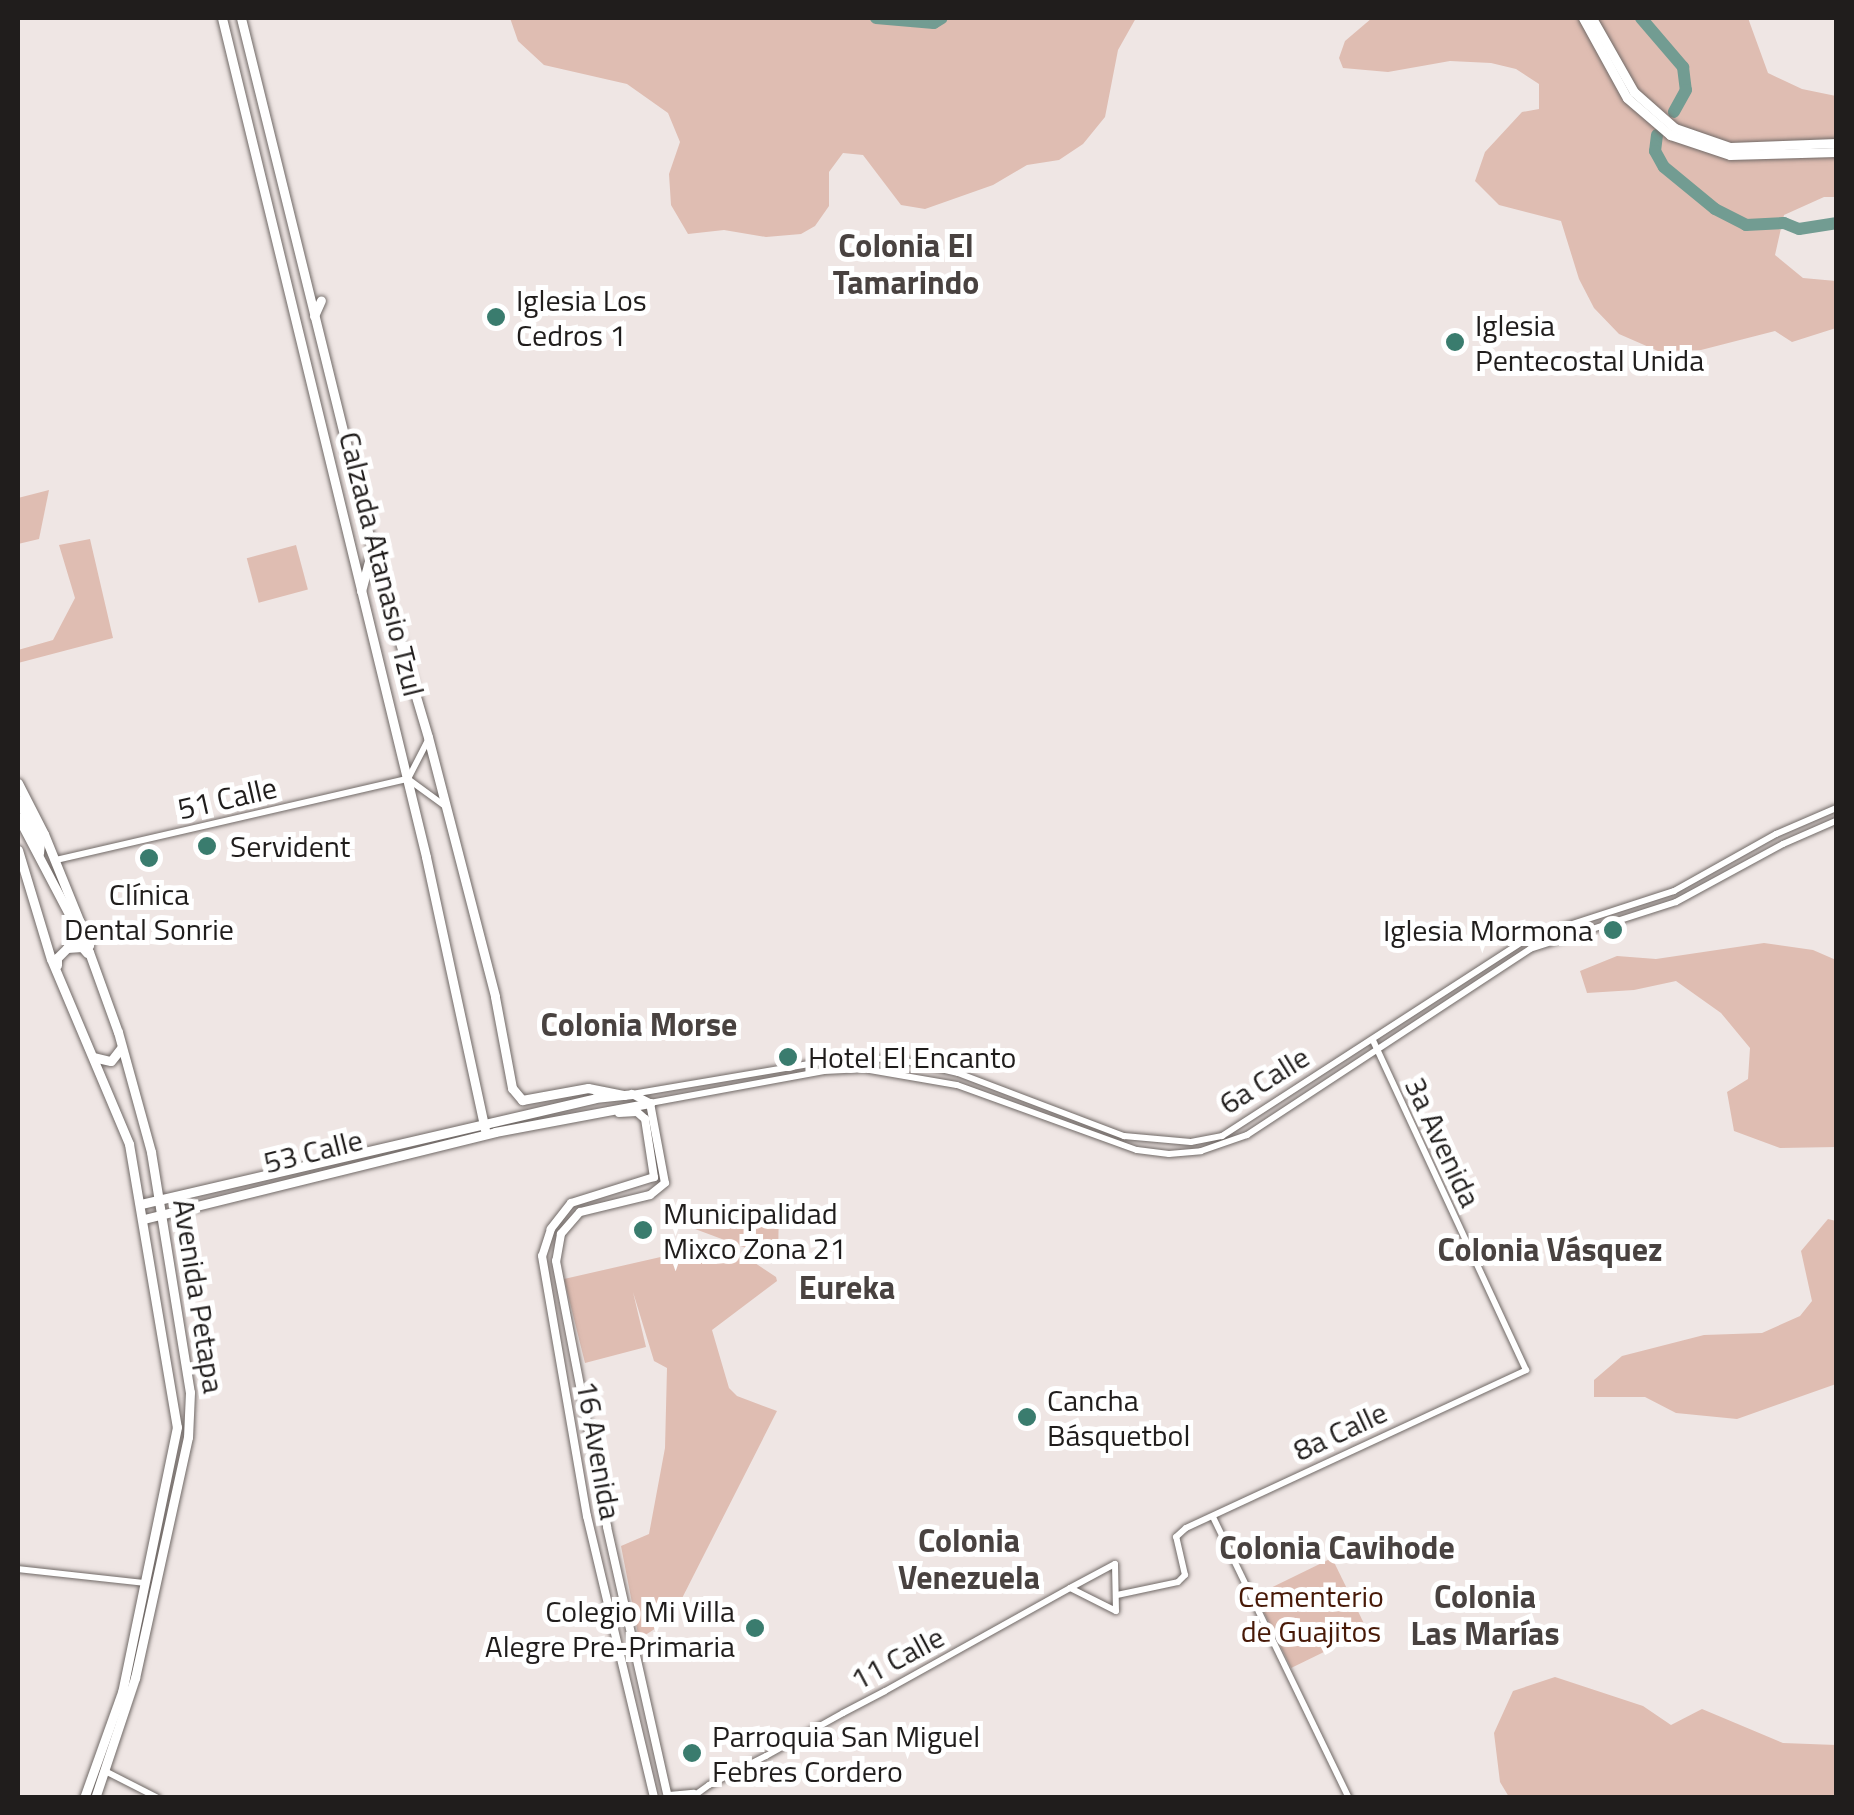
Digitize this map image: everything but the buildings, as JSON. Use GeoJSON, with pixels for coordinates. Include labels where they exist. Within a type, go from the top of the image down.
{"type":"FeatureCollection","features":[{"type":"Feature","properties":{"kind":"main road","name":"Calzada Atanasio Tzul"},"geometry":{"type":"LineString","coordinates":[[222,18],[408,779],[460,1004],[476,1102],[488,1128]]}},
{"type":"Feature","properties":{"kind":"main road","name":"Calzada Atanasio Tzul"},"geometry":{"type":"LineString","coordinates":[[241,18],[372,548],[446,806],[515,1094],[528,1100],[588,1088],[628,1094]]}},
{"type":"Feature","properties":{"kind":"main road"},"geometry":{"type":"LineString","coordinates":[[1588,19],[1644,109],[1689,140],[1730,155],[1836,152]]}},
{"type":"Feature","properties":{"kind":"main road"},"geometry":{"type":"LineString","coordinates":[[1689,140],[1750,148],[1836,143]]}},
{"type":"Feature","properties":{"kind":"main road"},"geometry":{"type":"LineString","coordinates":[[321,300],[314,319],[330,334]]}},
{"type":"Feature","properties":{"kind":"main road"},"geometry":{"type":"LineString","coordinates":[[362,590],[372,548]]}},
{"type":"Feature","properties":{"kind":"main road"},"geometry":{"type":"LineString","coordinates":[[18,783],[56,860],[89,952]]}},
{"type":"Feature","properties":{"kind":"main road"},"geometry":{"type":"LineString","coordinates":[[18,800],[40,842],[40,853]]}},
{"type":"Feature","properties":{"kind":"main road","name":"Avenida Petapa"},"geometry":{"type":"LineString","coordinates":[[18,816],[89,952],[121,1045],[152,1152],[191,1413],[119,1703],[84,1798]]}},
{"type":"Feature","properties":{"kind":"main road","name":"Avenida Petapa"},"geometry":{"type":"LineString","coordinates":[[18,850],[61,984],[130,1151],[177,1427],[130,1698],[95,1798]]}},
{"type":"Feature","properties":{"kind":"main road"},"geometry":{"type":"LineString","coordinates":[[18,880],[31,896]]}},
{"type":"Feature","properties":{"kind":"main road"},"geometry":{"type":"LineString","coordinates":[[61,984],[57,958],[67,948],[82,947],[95,968]]}},
{"type":"Feature","properties":{"kind":"main road"},"geometry":{"type":"LineString","coordinates":[[93,1057],[111,1061],[118,1056],[121,1045]]}},
{"type":"Feature","properties":{"kind":"main road"},"geometry":{"type":"LineString","coordinates":[[628,1094],[650,1103]]}},
{"type":"Feature","properties":{"kind":"main road","name":"6a Calle"},"geometry":{"type":"LineString","coordinates":[[488,1128],[628,1094]]}},
{"type":"Feature","properties":{"kind":"main road"},"geometry":{"type":"LineString","coordinates":[[442,1134],[470,1120],[476,1102]]}},
{"type":"Feature","properties":{"kind":"main road","name":"6a Calle"},"geometry":{"type":"LineString","coordinates":[[507,1124],[650,1103]]}},
{"type":"Feature","properties":{"kind":"main road","name":"16 Avenida"},"geometry":{"type":"LineString","coordinates":[[650,1103],[666,1177],[662,1188],[650,1195],[580,1212],[570,1220],[557,1247],[562,1295],[669,1795]]}},
{"type":"Feature","properties":{"kind":"main road","name":"16 Avenida"},"geometry":{"type":"LineString","coordinates":[[582,1112],[586,1116],[642,1114],[654,1176],[571,1203],[552,1229],[542,1256],[587,1516],[654,1797]]}},
{"type":"Feature","properties":{"kind":"main road","name":"53 Calle"},"geometry":{"type":"LineString","coordinates":[[141,1204],[442,1134],[488,1128]]}},
{"type":"Feature","properties":{"kind":"main road","name":"53 Calle"},"geometry":{"type":"LineString","coordinates":[[144,1219],[488,1128]]}},
{"type":"Feature","properties":{"kind":"main road"},"geometry":{"type":"LineString","coordinates":[[617,1650],[634,1645]]}},
{"type":"Feature","properties":{"kind":"main road"},"geometry":{"type":"LineString","coordinates":[[654,1797],[669,1795]]}},
{"type":"Feature","properties":{"kind":"street"},"geometry":{"type":"LineString","coordinates":[[428,737],[422,758],[408,779],[422,786],[438,805],[446,806]]}},
{"type":"Feature","properties":{"kind":"street","name":"51 Calle"},"geometry":{"type":"LineString","coordinates":[[56,860],[408,779]]}},
{"type":"Feature","properties":{"kind":"street","name":"6a Calle"},"geometry":{"type":"LineString","coordinates":[[628,1094],[822,1062],[893,1058],[958,1073],[1124,1136],[1191,1142],[1236,1128],[1526,940],[1674,891],[1776,834],[1836,808]]}},
{"type":"Feature","properties":{"kind":"street","name":"6a Calle"},"geometry":{"type":"LineString","coordinates":[[650,1103],[824,1072],[904,1072],[957,1084],[1116,1144],[1169,1154],[1226,1145],[1530,950],[1676,902],[1783,844],[1836,821]]}},
{"type":"Feature","properties":{"kind":"street","name":"3a Avenida"},"geometry":{"type":"LineString","coordinates":[[1373,1040],[1526,1370]]}},
{"type":"Feature","properties":{"kind":"street","name":"8a Calle"},"geometry":{"type":"LineString","coordinates":[[1117,1595],[1169,1586],[1185,1575],[1176,1537],[1213,1516],[1526,1370]]}},
{"type":"Feature","properties":{"kind":"street"},"geometry":{"type":"LineString","coordinates":[[1213,1516],[1348,1798]]}},
{"type":"Feature","properties":{"kind":"street","name":"11 Calle"},"geometry":{"type":"LineString","coordinates":[[691,1798],[1115,1564],[1117,1595]]}},
{"type":"Feature","properties":{"kind":"street"},"geometry":{"type":"LineString","coordinates":[[18,1569],[151,1584]]}},
{"type":"Feature","properties":{"kind":"street"},"geometry":{"type":"LineString","coordinates":[[1070,1588],[1116,1611],[1117,1595]]}},
{"type":"Feature","properties":{"kind":"street"},"geometry":{"type":"LineString","coordinates":[[105,1770],[158,1798]]}},
{"type":"Feature","properties":{"kind":"street","name":"11 Calle"},"geometry":{"type":"LineString","coordinates":[[669,1795],[700,1792]]}},
{"type":"Feature","properties":{"kind":"green space"},"geometry":{"type":"Polygon","coordinates":[[[510,18],[1136,18],[1118,50],[1105,117],[1083,144],[1059,160],[1027,165],[993,185],[925,209],[901,205],[863,155],[843,153],[829,172],[829,206],[815,226],[801,234],[766,237],[724,230],[688,234],[671,205],[669,174],[680,142],[668,113],[627,84],[544,65],[518,41],[510,18]]]}},
{"type":"Feature","properties":{"kind":"green space"},"geometry":{"type":"Polygon","coordinates":[[[1372,18],[1748,18],[1768,73],[1802,89],[1836,96],[1836,197],[1824,197],[1784,215],[1775,255],[1803,278],[1836,281],[1836,328],[1792,342],[1775,331],[1701,350],[1658,351],[1619,334],[1594,308],[1579,279],[1561,221],[1499,205],[1475,181],[1485,152],[1522,112],[1539,109],[1539,84],[1516,69],[1491,63],[1450,61],[1388,72],[1343,68],[1339,58],[1345,41],[1372,18]]]}},
{"type":"Feature","properties":{"kind":"green space"},"geometry":{"type":"Polygon","coordinates":[[[49,490],[39,539],[18,544],[18,498],[49,490]]]}},
{"type":"Feature","properties":{"kind":"green space"},"geometry":{"type":"Polygon","coordinates":[[[90,539],[113,638],[18,663],[18,650],[53,640],[75,598],[59,545],[90,539]]]}},
{"type":"Feature","properties":{"kind":"green space"},"geometry":{"type":"Polygon","coordinates":[[[296,545],[308,589],[259,603],[247,558],[296,545]]]}},
{"type":"Feature","properties":{"kind":"green space"},"geometry":{"type":"Polygon","coordinates":[[[1764,943],[1813,950],[1836,960],[1836,1147],[1780,1148],[1734,1131],[1727,1092],[1748,1079],[1750,1048],[1721,1013],[1676,981],[1634,990],[1587,993],[1580,971],[1617,956],[1656,959],[1764,943]]]}},
{"type":"Feature","properties":{"kind":"green space"},"geometry":{"type":"Polygon","coordinates":[[[779,1204],[778,1260],[687,1226],[686,1221],[779,1204]]]}},
{"type":"Feature","properties":{"kind":"green space"},"geometry":{"type":"Polygon","coordinates":[[[1828,1219],[1836,1221],[1836,1384],[1737,1419],[1676,1413],[1645,1397],[1594,1397],[1594,1380],[1622,1356],[1704,1335],[1762,1333],[1800,1316],[1812,1301],[1801,1251],[1828,1219]]]}},
{"type":"Feature","properties":{"kind":"green space"},"geometry":{"type":"Polygon","coordinates":[[[686,1237],[752,1261],[776,1277],[777,1281],[712,1330],[729,1388],[737,1396],[777,1411],[672,1618],[639,1639],[621,1546],[649,1534],[665,1448],[667,1368],[654,1361],[633,1292],[646,1347],[585,1363],[564,1279],[687,1251],[686,1237]]]}},
{"type":"Feature","properties":{"kind":"green space","name":"Cementerio de Guajitos"},"geometry":{"type":"Polygon","coordinates":[[[1332,1558],[1368,1631],[1291,1668],[1256,1595],[1332,1558]]]}},
{"type":"Feature","properties":{"kind":"green space"},"geometry":{"type":"Polygon","coordinates":[[[1555,1677],[1643,1706],[1671,1725],[1702,1709],[1783,1743],[1836,1745],[1836,1797],[1509,1797],[1500,1782],[1494,1733],[1513,1691],[1555,1677]]]}},
{"type":"Feature","properties":{"kind":"waterway"},"geometry":{"type":"LineString","coordinates":[[876,18],[934,23],[942,18]]}},
{"type":"Feature","properties":{"kind":"waterway"},"geometry":{"type":"LineString","coordinates":[[1641,18],[1683,67],[1686,90],[1674,112]]}},
{"type":"Feature","properties":{"kind":"waterway"},"geometry":{"type":"LineString","coordinates":[[1657,135],[1655,151],[1664,167],[1715,209],[1746,225],[1784,223],[1799,229],[1836,223]]}},
{"type":"Feature","properties":{"kind":"place","name":"Iglesia Los Cedros 1"},"geometry":{"type":"Point","coordinates":[496,317]}},
{"type":"Feature","properties":{"kind":"place","name":"Iglesia Pentecostal Unida"},"geometry":{"type":"Point","coordinates":[1455,342]}},
{"type":"Feature","properties":{"kind":"place","name":"Servident"},"geometry":{"type":"Point","coordinates":[207,846]}},
{"type":"Feature","properties":{"kind":"place","name":"Clínica Dental Sonrie"},"geometry":{"type":"Point","coordinates":[149,858]}},
{"type":"Feature","properties":{"kind":"place","name":"Iglesia Mormona"},"geometry":{"type":"Point","coordinates":[1613,930]}},
{"type":"Feature","properties":{"kind":"place","name":"Hotel El Encanto"},"geometry":{"type":"Point","coordinates":[788,1057]}},
{"type":"Feature","properties":{"kind":"place","name":"Municipalidad Mixco Zona 21"},"geometry":{"type":"Point","coordinates":[643,1230]}},
{"type":"Feature","properties":{"kind":"place","name":"Cancha Básquetbol"},"geometry":{"type":"Point","coordinates":[1027,1417]}},
{"type":"Feature","properties":{"kind":"place","name":"Colegio Mi Villa Alegre Pre-Primaria"},"geometry":{"type":"Point","coordinates":[755,1628]}},
{"type":"Feature","properties":{"kind":"place","name":"Parroquia San Miguel Febres Cordero"},"geometry":{"type":"Point","coordinates":[692,1753]}},
{"type":"Feature","properties":{"kind":"district","name":"Colonia El Tamarindo"},"geometry":{"type":"Point","coordinates":[906,264]}},
{"type":"Feature","properties":{"kind":"district","name":"Colonia Morse"},"geometry":{"type":"Point","coordinates":[639,1024]}},
{"type":"Feature","properties":{"kind":"district","name":"Colonia Vásquez"},"geometry":{"type":"Point","coordinates":[1550,1249]}},
{"type":"Feature","properties":{"kind":"district","name":"Eureka"},"geometry":{"type":"Point","coordinates":[847,1287]}},
{"type":"Feature","properties":{"kind":"district","name":"Colonia Cavihode"},"geometry":{"type":"Point","coordinates":[1337,1547]}},
{"type":"Feature","properties":{"kind":"district","name":"Colonia Venezuela"},"geometry":{"type":"Point","coordinates":[969,1560]}},
{"type":"Feature","properties":{"kind":"district","name":"Colonia Las Marías"},"geometry":{"type":"Point","coordinates":[1485,1616]}}]}
